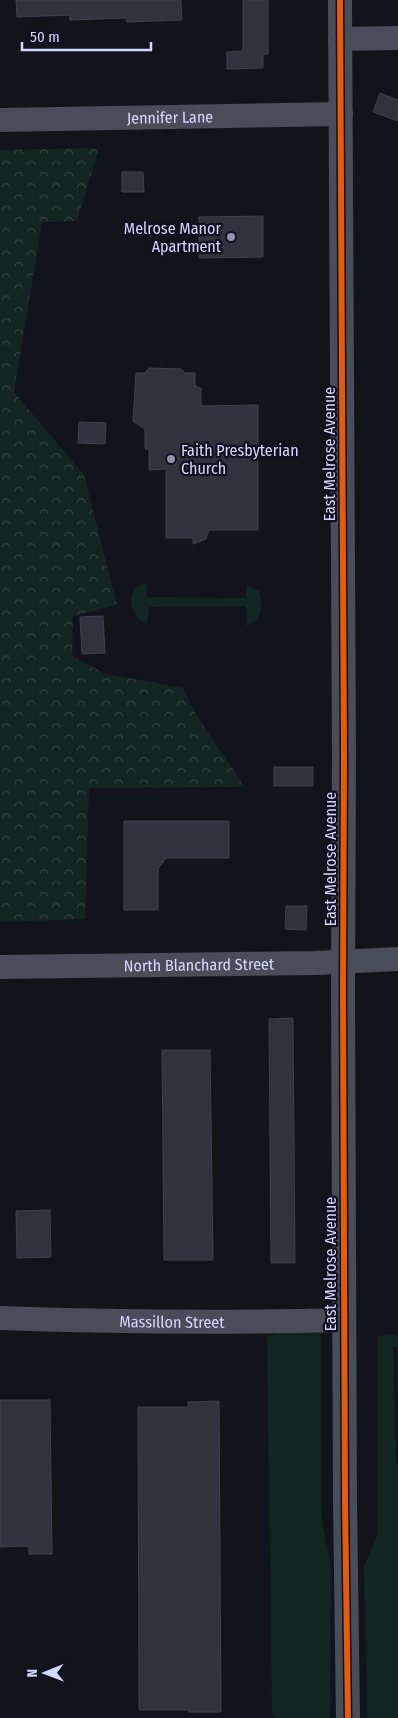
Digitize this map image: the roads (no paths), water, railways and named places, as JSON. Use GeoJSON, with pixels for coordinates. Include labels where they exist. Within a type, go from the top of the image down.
{"type":"FeatureCollection","features":[{"type":"Feature","properties":{"kind":"street","name":"East Melrose Avenue"},"geometry":{"type":"LineString","coordinates":[[340,0],[344,744],[344,1320],[348,1718]]}},
{"type":"Feature","properties":{"kind":"street"},"geometry":{"type":"LineString","coordinates":[[340,39],[398,38]]}},
{"type":"Feature","properties":{"kind":"street","name":"Jennifer Lane"},"geometry":{"type":"LineString","coordinates":[[0,120],[340,114]]}},
{"type":"Feature","properties":{"kind":"street","name":"North Blanchard Street"},"geometry":{"type":"LineString","coordinates":[[0,967],[344,962],[398,959]]}},
{"type":"Feature","properties":{"kind":"street","name":"Massillon Street"},"geometry":{"type":"LineString","coordinates":[[0,1318],[109,1322],[344,1320]]}},
{"type":"Feature","properties":{"kind":"place","name":"Melrose Manor Apartment"},"geometry":{"type":"Point","coordinates":[231,237]}},
{"type":"Feature","properties":{"kind":"place","name":"Faith Presbyterian Church"},"geometry":{"type":"Point","coordinates":[171,459]}}]}
